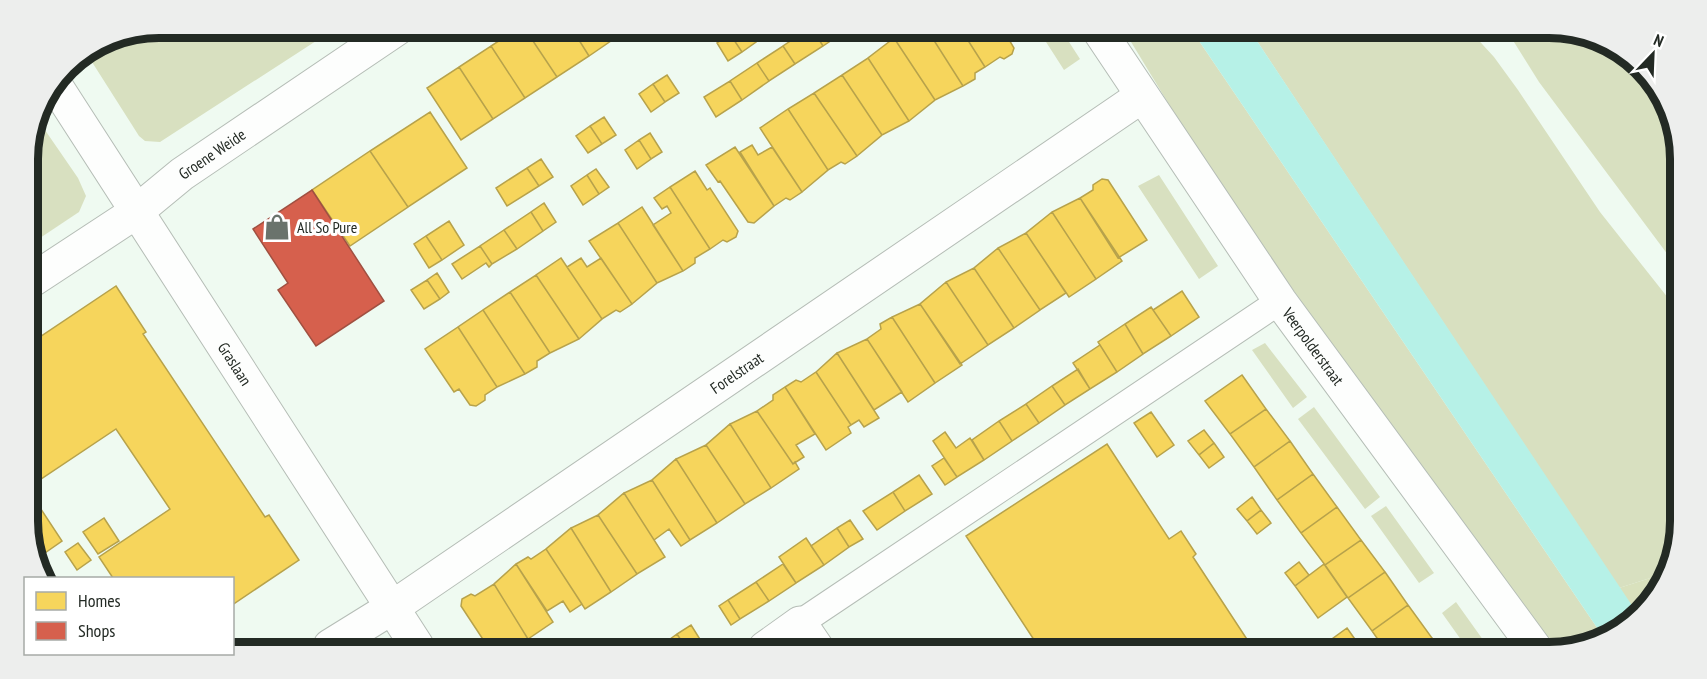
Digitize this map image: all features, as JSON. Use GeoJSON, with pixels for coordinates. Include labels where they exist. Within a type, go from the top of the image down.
{"type":"FeatureCollection","features":[{"type":"Feature","properties":{"kind":"street","name":"Groene Weide"},"geometry":{"type":"LineString","coordinates":[[38,276],[136,212],[182,174],[383,38]]}},
{"type":"Feature","properties":{"kind":"street","name":"Veerpolderstraat"},"geometry":{"type":"LineString","coordinates":[[1104,38],[1280,301],[1530,641]]}},
{"type":"Feature","properties":{"kind":"street","name":"Graslaan"},"geometry":{"type":"LineString","coordinates":[[59,90],[414,642]]}},
{"type":"Feature","properties":{"kind":"street","name":"Forelstraat"},"geometry":{"type":"LineString","coordinates":[[337,642],[393,607],[1142,96]]}},
{"type":"Feature","properties":{"kind":"street"},"geometry":{"type":"LineString","coordinates":[[788,642],[808,636]]}},
{"type":"Feature","properties":{"kind":"lane"},"geometry":{"type":"LineString","coordinates":[[808,636],[1280,301]]}},
{"type":"Feature","properties":{"kind":"green space"},"geometry":{"type":"Polygon","coordinates":[[[158,38],[321,38],[160,142],[145,141],[139,136],[90,59],[105,50],[135,40],[158,38]]]}},
{"type":"Feature","properties":{"kind":"green space"},"geometry":{"type":"Polygon","coordinates":[[[1043,38],[1066,38],[1080,59],[1064,70],[1043,38]]]}},
{"type":"Feature","properties":{"kind":"green space"},"geometry":{"type":"Polygon","coordinates":[[[1129,38],[1197,38],[1599,630],[1572,639],[1547,641],[1482,558],[1210,172],[1129,38]]]}},
{"type":"Feature","properties":{"kind":"green space"},"geometry":{"type":"Polygon","coordinates":[[[1255,38],[1477,38],[1518,90],[1600,212],[1670,300],[1670,521],[1667,544],[1656,576],[1619,588],[1255,38]]]}},
{"type":"Feature","properties":{"kind":"green space"},"geometry":{"type":"Polygon","coordinates":[[[1512,38],[1564,39],[1588,44],[1623,63],[1623,84],[1644,84],[1649,91],[1665,127],[1670,158],[1670,258],[1539,82],[1512,38]]]}},
{"type":"Feature","properties":{"kind":"green space"},"geometry":{"type":"Polygon","coordinates":[[[42,126],[78,178],[86,196],[79,212],[38,239],[38,150],[42,126]]]}},
{"type":"Feature","properties":{"kind":"green space"},"geometry":{"type":"Polygon","coordinates":[[[1159,175],[1218,266],[1199,279],[1138,186],[1159,175]]]}},
{"type":"Feature","properties":{"kind":"green space"},"geometry":{"type":"Polygon","coordinates":[[[1265,343],[1307,397],[1293,408],[1252,350],[1265,343]]]}},
{"type":"Feature","properties":{"kind":"green space"},"geometry":{"type":"Polygon","coordinates":[[[1314,407],[1380,497],[1365,509],[1298,419],[1314,407]]]}},
{"type":"Feature","properties":{"kind":"green space"},"geometry":{"type":"Polygon","coordinates":[[[1386,506],[1434,573],[1419,583],[1371,516],[1386,506]]]}},
{"type":"Feature","properties":{"kind":"green space"},"geometry":{"type":"Polygon","coordinates":[[[1656,576],[1633,607],[1619,588],[1656,576]]]}},
{"type":"Feature","properties":{"kind":"green space"},"geometry":{"type":"Polygon","coordinates":[[[1456,602],[1484,641],[1462,641],[1442,613],[1456,602]]]}},
{"type":"Feature","properties":{"kind":"water"},"geometry":{"type":"Polygon","coordinates":[[[1197,38],[1255,38],[1633,607],[1622,617],[1599,630],[1197,38]]]}},
{"type":"Feature","properties":{"kind":"building: Homes"},"geometry":{"type":"Polygon","coordinates":[[[503,38],[531,38],[557,77],[525,98],[491,46],[503,38]]]}},
{"type":"Feature","properties":{"kind":"building: Homes"},"geometry":{"type":"Polygon","coordinates":[[[531,38],[578,38],[589,56],[557,77],[531,38]]]}},
{"type":"Feature","properties":{"kind":"building: Homes"},"geometry":{"type":"Polygon","coordinates":[[[578,38],[615,38],[589,56],[578,38]]]}},
{"type":"Feature","properties":{"kind":"building: Homes"},"geometry":{"type":"Polygon","coordinates":[[[724,38],[733,38],[742,52],[728,61],[717,43],[724,38]]]}},
{"type":"Feature","properties":{"kind":"building: Homes"},"geometry":{"type":"Polygon","coordinates":[[[733,38],[753,38],[756,42],[742,52],[733,38]]]}},
{"type":"Feature","properties":{"kind":"building: Homes"},"geometry":{"type":"Polygon","coordinates":[[[795,38],[818,38],[823,46],[795,64],[783,46],[795,38]]]}},
{"type":"Feature","properties":{"kind":"building: Homes"},"geometry":{"type":"Polygon","coordinates":[[[818,38],[835,38],[823,46],[818,38]]]}},
{"type":"Feature","properties":{"kind":"building: Homes"},"geometry":{"type":"Polygon","coordinates":[[[894,38],[932,38],[963,86],[935,100],[894,38]]]}},
{"type":"Feature","properties":{"kind":"building: Homes"},"geometry":{"type":"Polygon","coordinates":[[[894,38],[935,100],[909,121],[868,58],[894,38]]]}},
{"type":"Feature","properties":{"kind":"building: Homes"},"geometry":{"type":"Polygon","coordinates":[[[932,38],[966,38],[985,67],[975,73],[975,79],[963,86],[932,38]]]}},
{"type":"Feature","properties":{"kind":"building: Homes"},"geometry":{"type":"Polygon","coordinates":[[[966,38],[1008,38],[1014,48],[1012,54],[1004,59],[1000,57],[985,67],[966,38]]]}},
{"type":"Feature","properties":{"kind":"building: Homes"},"geometry":{"type":"Polygon","coordinates":[[[491,46],[525,98],[493,119],[459,67],[491,46]]]}},
{"type":"Feature","properties":{"kind":"building: Homes"},"geometry":{"type":"Polygon","coordinates":[[[783,46],[795,64],[769,81],[757,63],[783,46]]]}},
{"type":"Feature","properties":{"kind":"building: Homes"},"geometry":{"type":"Polygon","coordinates":[[[868,58],[909,121],[882,135],[842,75],[868,58]]]}},
{"type":"Feature","properties":{"kind":"building: Homes"},"geometry":{"type":"Polygon","coordinates":[[[757,63],[769,81],[742,100],[730,81],[757,63]]]}},
{"type":"Feature","properties":{"kind":"building: Homes"},"geometry":{"type":"Polygon","coordinates":[[[459,67],[493,119],[461,140],[427,88],[459,67]]]}},
{"type":"Feature","properties":{"kind":"building: Homes"},"geometry":{"type":"Polygon","coordinates":[[[667,75],[679,93],[665,102],[653,84],[667,75]]]}},
{"type":"Feature","properties":{"kind":"building: Homes"},"geometry":{"type":"Polygon","coordinates":[[[842,75],[882,135],[857,156],[814,93],[842,75]]]}},
{"type":"Feature","properties":{"kind":"building: Homes"},"geometry":{"type":"Polygon","coordinates":[[[730,81],[742,100],[716,117],[704,97],[730,81]]]}},
{"type":"Feature","properties":{"kind":"building: Homes"},"geometry":{"type":"Polygon","coordinates":[[[653,84],[665,102],[651,112],[639,94],[653,84]]]}},
{"type":"Feature","properties":{"kind":"building: Homes"},"geometry":{"type":"Polygon","coordinates":[[[814,93],[857,156],[845,164],[841,162],[828,170],[788,109],[814,93]]]}},
{"type":"Feature","properties":{"kind":"building: Homes"},"geometry":{"type":"Polygon","coordinates":[[[788,109],[828,170],[802,192],[760,128],[788,109]]]}},
{"type":"Feature","properties":{"kind":"building: Homes"},"geometry":{"type":"Polygon","coordinates":[[[430,112],[467,168],[408,207],[370,151],[430,112]]]}},
{"type":"Feature","properties":{"kind":"building: Homes"},"geometry":{"type":"Polygon","coordinates":[[[604,117],[616,135],[602,144],[590,126],[604,117]]]}},
{"type":"Feature","properties":{"kind":"building: Homes"},"geometry":{"type":"Polygon","coordinates":[[[590,126],[602,144],[588,153],[576,136],[590,126]]]}},
{"type":"Feature","properties":{"kind":"building: Homes"},"geometry":{"type":"Polygon","coordinates":[[[650,133],[662,152],[651,159],[639,140],[650,133]]]}},
{"type":"Feature","properties":{"kind":"building: Homes"},"geometry":{"type":"Polygon","coordinates":[[[639,140],[651,159],[637,169],[625,150],[639,140]]]}},
{"type":"Feature","properties":{"kind":"building: Homes"},"geometry":{"type":"Polygon","coordinates":[[[752,145],[758,155],[772,147],[802,192],[774,206],[740,152],[752,145]]]}},
{"type":"Feature","properties":{"kind":"building: Homes"},"geometry":{"type":"Polygon","coordinates":[[[735,147],[774,206],[754,223],[748,222],[706,165],[735,147]]]}},
{"type":"Feature","properties":{"kind":"building: Homes"},"geometry":{"type":"Polygon","coordinates":[[[370,151],[408,207],[350,246],[312,190],[370,151]]]}},
{"type":"Feature","properties":{"kind":"building: Homes"},"geometry":{"type":"Polygon","coordinates":[[[541,159],[553,177],[539,186],[527,168],[541,159]]]}},
{"type":"Feature","properties":{"kind":"building: Homes"},"geometry":{"type":"Polygon","coordinates":[[[527,168],[539,186],[507,206],[496,188],[527,168]]]}},
{"type":"Feature","properties":{"kind":"building: Homes"},"geometry":{"type":"Polygon","coordinates":[[[596,169],[609,187],[599,194],[587,175],[596,169]]]}},
{"type":"Feature","properties":{"kind":"building: Homes"},"geometry":{"type":"Polygon","coordinates":[[[695,171],[707,190],[710,188],[738,231],[736,237],[727,242],[723,240],[710,249],[670,187],[695,171]]]}},
{"type":"Feature","properties":{"kind":"building: Homes"},"geometry":{"type":"Polygon","coordinates":[[[587,175],[599,194],[583,205],[571,186],[587,175]]]}},
{"type":"Feature","properties":{"kind":"building: Homes"},"geometry":{"type":"Polygon","coordinates":[[[1102,179],[1108,180],[1147,240],[1118,258],[1080,198],[1093,190],[1093,185],[1102,179]]]}},
{"type":"Feature","properties":{"kind":"building: Homes"},"geometry":{"type":"Polygon","coordinates":[[[670,187],[710,249],[695,258],[695,263],[683,271],[653,225],[671,213],[667,206],[662,209],[654,198],[670,187]]]}},
{"type":"Feature","properties":{"kind":"building: Homes"},"geometry":{"type":"Polygon","coordinates":[[[1080,198],[1122,261],[1096,279],[1052,212],[1080,198]]]}},
{"type":"Feature","properties":{"kind":"building: Homes"},"geometry":{"type":"Polygon","coordinates":[[[544,203],[556,222],[543,231],[531,212],[544,203]]]}},
{"type":"Feature","properties":{"kind":"building: Homes"},"geometry":{"type":"Polygon","coordinates":[[[642,207],[683,271],[657,283],[618,223],[642,207]]]}},
{"type":"Feature","properties":{"kind":"building: Homes"},"geometry":{"type":"Polygon","coordinates":[[[531,212],[543,231],[517,249],[504,230],[531,212]]]}},
{"type":"Feature","properties":{"kind":"building: Homes"},"geometry":{"type":"Polygon","coordinates":[[[1052,212],[1096,279],[1069,297],[1026,233],[1052,212]]]}},
{"type":"Feature","properties":{"kind":"building: Homes"},"geometry":{"type":"Polygon","coordinates":[[[449,221],[464,245],[442,260],[426,236],[449,221]]]}},
{"type":"Feature","properties":{"kind":"building: Homes"},"geometry":{"type":"Polygon","coordinates":[[[618,223],[657,283],[632,304],[589,241],[618,223]]]}},
{"type":"Feature","properties":{"kind":"building: Homes"},"geometry":{"type":"Polygon","coordinates":[[[504,230],[517,249],[492,264],[480,246],[504,230]]]}},
{"type":"Feature","properties":{"kind":"building: Homes"},"geometry":{"type":"Polygon","coordinates":[[[1026,233],[1066,293],[1040,310],[998,248],[1026,233]]]}},
{"type":"Feature","properties":{"kind":"building: Homes"},"geometry":{"type":"Polygon","coordinates":[[[426,236],[442,260],[429,268],[414,244],[426,236]]]}},
{"type":"Feature","properties":{"kind":"building: Homes"},"geometry":{"type":"Polygon","coordinates":[[[480,246],[492,264],[489,267],[486,263],[462,279],[452,264],[480,246]]]}},
{"type":"Feature","properties":{"kind":"building: Homes"},"geometry":{"type":"Polygon","coordinates":[[[998,248],[1040,310],[1014,328],[974,268],[998,248]]]}},
{"type":"Feature","properties":{"kind":"building: Homes"},"geometry":{"type":"Polygon","coordinates":[[[561,258],[602,319],[579,339],[536,275],[561,258]]]}},
{"type":"Feature","properties":{"kind":"building: Homes"},"geometry":{"type":"Polygon","coordinates":[[[581,258],[587,267],[601,258],[632,304],[602,319],[567,267],[581,258]]]}},
{"type":"Feature","properties":{"kind":"building: Homes"},"geometry":{"type":"Polygon","coordinates":[[[974,268],[1014,328],[988,345],[946,282],[974,268]]]}},
{"type":"Feature","properties":{"kind":"building: Homes"},"geometry":{"type":"Polygon","coordinates":[[[437,273],[449,292],[440,299],[427,280],[437,273]]]}},
{"type":"Feature","properties":{"kind":"building: Homes"},"geometry":{"type":"Polygon","coordinates":[[[536,275],[579,339],[550,353],[510,292],[536,275]]]}},
{"type":"Feature","properties":{"kind":"building: Homes"},"geometry":{"type":"Polygon","coordinates":[[[427,280],[440,299],[424,309],[411,290],[427,280]]]}},
{"type":"Feature","properties":{"kind":"building: Homes"},"geometry":{"type":"Polygon","coordinates":[[[946,282],[988,345],[960,364],[920,304],[946,282]]]}},
{"type":"Feature","properties":{"kind":"building: Homes"},"geometry":{"type":"Polygon","coordinates":[[[116,286],[146,332],[143,334],[265,517],[269,515],[299,560],[234,604],[234,577],[112,577],[99,557],[170,509],[116,429],[38,481],[38,338],[116,286]]]}},
{"type":"Feature","properties":{"kind":"building: Homes"},"geometry":{"type":"Polygon","coordinates":[[[1182,291],[1199,317],[1171,336],[1153,310],[1182,291]]]}},
{"type":"Feature","properties":{"kind":"building: Homes"},"geometry":{"type":"Polygon","coordinates":[[[510,292],[550,353],[537,361],[537,367],[525,374],[483,310],[510,292]]]}},
{"type":"Feature","properties":{"kind":"building: Homes"},"geometry":{"type":"Polygon","coordinates":[[[920,304],[962,365],[935,383],[892,317],[920,304]]]}},
{"type":"Feature","properties":{"kind":"building: Homes"},"geometry":{"type":"Polygon","coordinates":[[[1151,307],[1171,336],[1143,354],[1125,324],[1151,307]]]}},
{"type":"Feature","properties":{"kind":"building: Homes"},"geometry":{"type":"Polygon","coordinates":[[[483,310],[525,374],[497,387],[458,327],[483,310]]]}},
{"type":"Feature","properties":{"kind":"building: Homes"},"geometry":{"type":"Polygon","coordinates":[[[892,317],[935,383],[908,402],[867,339],[881,329],[880,324],[892,317]]]}},
{"type":"Feature","properties":{"kind":"building: Homes"},"geometry":{"type":"Polygon","coordinates":[[[1125,324],[1143,354],[1117,372],[1098,342],[1125,324]]]}},
{"type":"Feature","properties":{"kind":"building: Homes"},"geometry":{"type":"Polygon","coordinates":[[[458,327],[497,387],[485,395],[485,400],[476,406],[470,405],[459,389],[454,392],[425,349],[458,327]]]}},
{"type":"Feature","properties":{"kind":"building: Homes"},"geometry":{"type":"Polygon","coordinates":[[[867,339],[902,392],[874,410],[837,353],[867,339]]]}},
{"type":"Feature","properties":{"kind":"building: Homes"},"geometry":{"type":"Polygon","coordinates":[[[1100,345],[1117,372],[1090,389],[1073,363],[1100,345]]]}},
{"type":"Feature","properties":{"kind":"building: Homes"},"geometry":{"type":"Polygon","coordinates":[[[837,353],[879,418],[864,427],[859,420],[851,425],[816,372],[837,353]]]}},
{"type":"Feature","properties":{"kind":"building: Homes"},"geometry":{"type":"Polygon","coordinates":[[[1078,369],[1090,389],[1065,405],[1052,386],[1078,369]]]}},
{"type":"Feature","properties":{"kind":"building: Homes"},"geometry":{"type":"Polygon","coordinates":[[[816,372],[851,425],[848,427],[851,433],[826,450],[785,387],[796,380],[801,382],[816,372]]]}},
{"type":"Feature","properties":{"kind":"building: Homes"},"geometry":{"type":"Polygon","coordinates":[[[1242,375],[1266,409],[1230,434],[1205,401],[1242,375]]]}},
{"type":"Feature","properties":{"kind":"building: Homes"},"geometry":{"type":"Polygon","coordinates":[[[1052,386],[1065,405],[1039,423],[1026,404],[1052,386]]]}},
{"type":"Feature","properties":{"kind":"building: Homes"},"geometry":{"type":"Polygon","coordinates":[[[785,387],[815,434],[796,445],[804,457],[793,464],[757,411],[773,400],[773,395],[785,387]]]}},
{"type":"Feature","properties":{"kind":"building: Homes"},"geometry":{"type":"Polygon","coordinates":[[[1026,404],[1039,423],[1012,441],[999,421],[1026,404]]]}},
{"type":"Feature","properties":{"kind":"building: Homes"},"geometry":{"type":"Polygon","coordinates":[[[1266,409],[1290,441],[1254,467],[1230,434],[1266,409]]]}},
{"type":"Feature","properties":{"kind":"building: Homes"},"geometry":{"type":"Polygon","coordinates":[[[757,411],[793,464],[795,462],[799,469],[771,488],[730,424],[757,411]]]}},
{"type":"Feature","properties":{"kind":"building: Homes"},"geometry":{"type":"Polygon","coordinates":[[[1151,412],[1174,445],[1157,457],[1134,423],[1151,412]]]}},
{"type":"Feature","properties":{"kind":"building: Homes"},"geometry":{"type":"Polygon","coordinates":[[[999,421],[1012,441],[984,460],[972,440],[999,421]]]}},
{"type":"Feature","properties":{"kind":"building: Homes"},"geometry":{"type":"Polygon","coordinates":[[[730,424],[771,488],[745,504],[706,445],[730,424]]]}},
{"type":"Feature","properties":{"kind":"building: Homes"},"geometry":{"type":"Polygon","coordinates":[[[1204,430],[1214,443],[1199,455],[1188,441],[1204,430]]]}},
{"type":"Feature","properties":{"kind":"building: Homes"},"geometry":{"type":"Polygon","coordinates":[[[945,432],[956,448],[970,438],[984,460],[957,477],[933,441],[945,432]]]}},
{"type":"Feature","properties":{"kind":"building: Homes"},"geometry":{"type":"Polygon","coordinates":[[[1290,441],[1313,474],[1277,500],[1254,467],[1290,441]]]}},
{"type":"Feature","properties":{"kind":"building: Homes"},"geometry":{"type":"Polygon","coordinates":[[[1214,443],[1224,457],[1209,468],[1199,455],[1214,443]]]}},
{"type":"Feature","properties":{"kind":"building: Homes"},"geometry":{"type":"Polygon","coordinates":[[[1107,444],[1169,539],[1181,531],[1196,554],[1193,557],[1248,641],[1035,641],[966,536],[1107,444]]]}},
{"type":"Feature","properties":{"kind":"building: Homes"},"geometry":{"type":"Polygon","coordinates":[[[706,445],[745,504],[717,523],[676,459],[706,445]]]}},
{"type":"Feature","properties":{"kind":"building: Homes"},"geometry":{"type":"Polygon","coordinates":[[[944,458],[957,477],[945,485],[932,466],[944,458]]]}},
{"type":"Feature","properties":{"kind":"building: Homes"},"geometry":{"type":"Polygon","coordinates":[[[676,459],[717,523],[690,540],[652,480],[676,459]]]}},
{"type":"Feature","properties":{"kind":"building: Homes"},"geometry":{"type":"Polygon","coordinates":[[[1313,474],[1337,507],[1301,533],[1277,500],[1313,474]]]}},
{"type":"Feature","properties":{"kind":"building: Homes"},"geometry":{"type":"Polygon","coordinates":[[[919,475],[932,494],[905,511],[893,492],[919,475]]]}},
{"type":"Feature","properties":{"kind":"building: Homes"},"geometry":{"type":"Polygon","coordinates":[[[652,480],[690,540],[681,546],[669,529],[654,540],[624,493],[652,480]]]}},
{"type":"Feature","properties":{"kind":"building: Homes"},"geometry":{"type":"Polygon","coordinates":[[[893,492],[905,511],[877,530],[863,511],[893,492]]]}},
{"type":"Feature","properties":{"kind":"building: Homes"},"geometry":{"type":"Polygon","coordinates":[[[624,493],[665,557],[637,574],[598,515],[624,493]]]}},
{"type":"Feature","properties":{"kind":"building: Homes"},"geometry":{"type":"Polygon","coordinates":[[[1252,497],[1261,510],[1247,521],[1237,509],[1252,497]]]}},
{"type":"Feature","properties":{"kind":"building: Homes"},"geometry":{"type":"Polygon","coordinates":[[[38,505],[62,541],[43,555],[39,536],[38,505]]]}},
{"type":"Feature","properties":{"kind":"building: Homes"},"geometry":{"type":"Polygon","coordinates":[[[1337,507],[1361,540],[1325,565],[1301,533],[1337,507]]]}},
{"type":"Feature","properties":{"kind":"building: Homes"},"geometry":{"type":"Polygon","coordinates":[[[1261,510],[1271,523],[1257,534],[1247,521],[1261,510]]]}},
{"type":"Feature","properties":{"kind":"building: Homes"},"geometry":{"type":"Polygon","coordinates":[[[598,515],[637,574],[611,592],[571,528],[598,515]]]}},
{"type":"Feature","properties":{"kind":"building: Homes"},"geometry":{"type":"Polygon","coordinates":[[[104,518],[119,541],[98,554],[83,532],[104,518]]]}},
{"type":"Feature","properties":{"kind":"building: Homes"},"geometry":{"type":"Polygon","coordinates":[[[850,520],[863,539],[849,547],[837,528],[850,520]]]}},
{"type":"Feature","properties":{"kind":"building: Homes"},"geometry":{"type":"Polygon","coordinates":[[[571,528],[611,592],[585,609],[546,549],[571,528]]]}},
{"type":"Feature","properties":{"kind":"building: Homes"},"geometry":{"type":"Polygon","coordinates":[[[837,528],[849,547],[824,565],[811,546],[837,528]]]}},
{"type":"Feature","properties":{"kind":"building: Homes"},"geometry":{"type":"Polygon","coordinates":[[[806,538],[824,565],[796,583],[779,557],[806,538]]]}},
{"type":"Feature","properties":{"kind":"building: Homes"},"geometry":{"type":"Polygon","coordinates":[[[1361,540],[1385,572],[1348,598],[1325,565],[1361,540]]]}},
{"type":"Feature","properties":{"kind":"building: Homes"},"geometry":{"type":"Polygon","coordinates":[[[78,543],[91,560],[77,570],[65,552],[78,543]]]}},
{"type":"Feature","properties":{"kind":"building: Homes"},"geometry":{"type":"Polygon","coordinates":[[[546,549],[582,604],[570,612],[563,601],[547,611],[516,564],[528,557],[531,559],[546,549]]]}},
{"type":"Feature","properties":{"kind":"building: Homes"},"geometry":{"type":"Polygon","coordinates":[[[1299,562],[1309,575],[1295,586],[1285,573],[1299,562]]]}},
{"type":"Feature","properties":{"kind":"building: Homes"},"geometry":{"type":"Polygon","coordinates":[[[516,564],[553,622],[528,639],[494,584],[516,564]]]}},
{"type":"Feature","properties":{"kind":"building: Homes"},"geometry":{"type":"Polygon","coordinates":[[[783,564],[796,583],[769,601],[756,582],[783,564]]]}},
{"type":"Feature","properties":{"kind":"building: Homes"},"geometry":{"type":"Polygon","coordinates":[[[1324,564],[1347,597],[1318,618],[1295,586],[1324,564]]]}},
{"type":"Feature","properties":{"kind":"building: Homes"},"geometry":{"type":"Polygon","coordinates":[[[1385,572],[1408,605],[1372,631],[1348,598],[1385,572]]]}},
{"type":"Feature","properties":{"kind":"building: Homes"},"geometry":{"type":"Polygon","coordinates":[[[756,582],[769,601],[740,619],[728,600],[756,582]]]}},
{"type":"Feature","properties":{"kind":"building: Homes"},"geometry":{"type":"Polygon","coordinates":[[[494,584],[529,642],[485,642],[461,606],[462,599],[471,594],[475,596],[494,584]]]}},
{"type":"Feature","properties":{"kind":"building: Homes"},"geometry":{"type":"Polygon","coordinates":[[[728,600],[740,619],[731,625],[719,606],[728,600]]]}},
{"type":"Feature","properties":{"kind":"building: Homes"},"geometry":{"type":"Polygon","coordinates":[[[1408,605],[1432,638],[1427,641],[1379,641],[1372,631],[1408,605]]]}},
{"type":"Feature","properties":{"kind":"building: Homes"},"geometry":{"type":"Polygon","coordinates":[[[691,625],[701,642],[682,642],[677,634],[691,625]]]}},
{"type":"Feature","properties":{"kind":"building: Homes"},"geometry":{"type":"Polygon","coordinates":[[[1347,628],[1356,641],[1334,641],[1332,639],[1347,628]]]}},
{"type":"Feature","properties":{"kind":"building: Homes"},"geometry":{"type":"Polygon","coordinates":[[[677,634],[682,642],[666,642],[677,634]]]}},
{"type":"Feature","properties":{"kind":"building: Shops"},"geometry":{"type":"Polygon","coordinates":[[[312,190],[384,301],[316,346],[278,290],[288,283],[253,229],[312,190]]]}},
{"type":"Feature","properties":{"kind":"place","name":"All So Pure"},"geometry":{"type":"Point","coordinates":[277,227]}}]}
